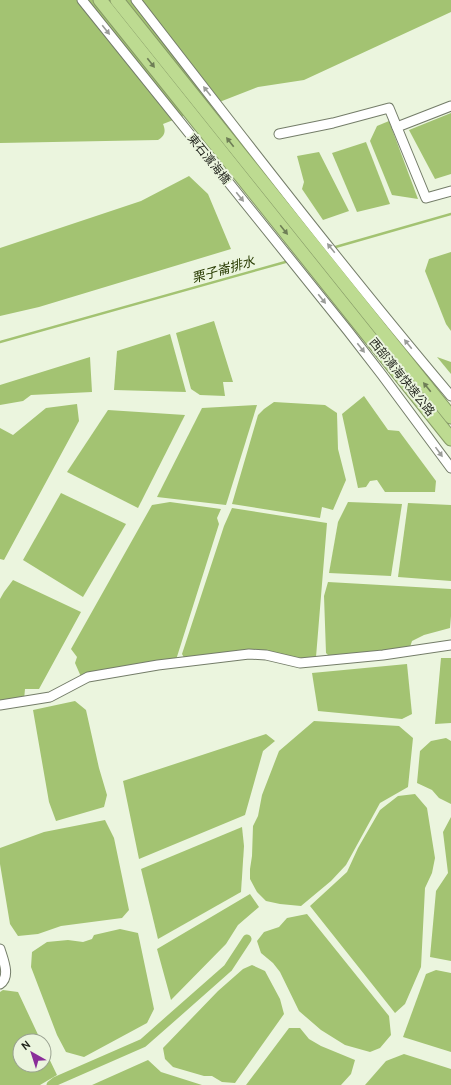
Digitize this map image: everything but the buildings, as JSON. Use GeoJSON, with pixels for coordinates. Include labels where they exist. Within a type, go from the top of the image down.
{"type":"FeatureCollection","features":[{"type":"Feature","properties":{"kind":"highway","name":"東石濱海橋"},"geometry":{"type":"LineString","coordinates":[[100,0],[352,316]]}},
{"type":"Feature","properties":{"kind":"highway"},"geometry":{"type":"LineString","coordinates":[[117,0],[375,313]]}},
{"type":"Feature","properties":{"kind":"highway","name":"西部濱海快速公路"},"geometry":{"type":"LineString","coordinates":[[375,313],[451,417]]}},
{"type":"Feature","properties":{"kind":"highway","name":"西部濱海快速公路"},"geometry":{"type":"LineString","coordinates":[[352,316],[451,439]]}},
{"type":"Feature","properties":{"kind":"street","name":"東石濱海橋"},"geometry":{"type":"LineString","coordinates":[[82,0],[382,375],[451,468]]}},
{"type":"Feature","properties":{"kind":"street"},"geometry":{"type":"LineString","coordinates":[[136,0],[375,313],[451,396]]}},
{"type":"Feature","properties":{"kind":"street"},"geometry":{"type":"LineString","coordinates":[[397,127],[451,106]]}},
{"type":"Feature","properties":{"kind":"street"},"geometry":{"type":"LineString","coordinates":[[279,134],[333,123],[389,108],[426,198],[451,191]]}},
{"type":"Feature","properties":{"kind":"street"},"geometry":{"type":"LineString","coordinates":[[0,706],[50,697],[88,677],[158,665],[249,654],[266,655],[300,664],[383,655],[451,645]]}},
{"type":"Feature","properties":{"kind":"street"},"geometry":{"type":"LineString","coordinates":[[0,949],[6,970],[4,980],[0,984]]}},
{"type":"Feature","properties":{"kind":"shaded area"},"geometry":{"type":"Polygon","coordinates":[[[0,0],[451,0],[451,12],[304,80],[258,87],[163,124],[164,133],[158,140],[0,143],[0,0]]]}},
{"type":"Feature","properties":{"kind":"shaded area"},"geometry":{"type":"Polygon","coordinates":[[[451,113],[451,174],[435,179],[409,130],[451,113]]]}},
{"type":"Feature","properties":{"kind":"shaded area"},"geometry":{"type":"Polygon","coordinates":[[[389,121],[418,199],[392,195],[370,141],[377,126],[389,121]]]}},
{"type":"Feature","properties":{"kind":"shaded area"},"geometry":{"type":"Polygon","coordinates":[[[366,142],[390,204],[357,212],[332,153],[366,142]]]}},
{"type":"Feature","properties":{"kind":"shaded area"},"geometry":{"type":"Polygon","coordinates":[[[319,152],[349,211],[323,220],[302,189],[304,182],[297,156],[319,152]]]}},
{"type":"Feature","properties":{"kind":"shaded area"},"geometry":{"type":"Polygon","coordinates":[[[189,176],[208,194],[231,249],[39,307],[0,316],[0,248],[141,201],[189,176]]]}},
{"type":"Feature","properties":{"kind":"shaded area"},"geometry":{"type":"Polygon","coordinates":[[[451,252],[451,331],[446,324],[425,271],[429,259],[451,252]]]}},
{"type":"Feature","properties":{"kind":"shaded area"},"geometry":{"type":"Polygon","coordinates":[[[214,321],[233,382],[223,382],[225,396],[200,395],[191,389],[176,333],[214,321]]]}},
{"type":"Feature","properties":{"kind":"shaded area"},"geometry":{"type":"Polygon","coordinates":[[[170,334],[186,392],[114,390],[117,351],[170,334]]]}},
{"type":"Feature","properties":{"kind":"shaded area"},"geometry":{"type":"Polygon","coordinates":[[[90,357],[92,392],[31,395],[23,401],[0,405],[0,385],[90,357]]]}},
{"type":"Feature","properties":{"kind":"shaded area"},"geometry":{"type":"Polygon","coordinates":[[[437,357],[451,362],[451,374],[437,357]]]}},
{"type":"Feature","properties":{"kind":"shaded area"},"geometry":{"type":"Polygon","coordinates":[[[364,396],[388,430],[399,431],[436,481],[435,492],[385,492],[377,480],[370,481],[366,487],[358,488],[342,414],[364,396]]]}},
{"type":"Feature","properties":{"kind":"shaded area"},"geometry":{"type":"Polygon","coordinates":[[[274,402],[325,405],[337,413],[338,449],[346,480],[333,510],[322,507],[320,518],[232,504],[258,415],[274,402]]]}},
{"type":"Feature","properties":{"kind":"shaded area"},"geometry":{"type":"Polygon","coordinates":[[[77,404],[79,421],[4,560],[0,559],[0,428],[13,435],[46,408],[77,404]]]}},
{"type":"Feature","properties":{"kind":"shaded area"},"geometry":{"type":"Polygon","coordinates":[[[257,405],[226,505],[157,497],[202,408],[257,405]]]}},
{"type":"Feature","properties":{"kind":"shaded area"},"geometry":{"type":"Polygon","coordinates":[[[108,410],[185,415],[138,508],[67,472],[108,410]]]}},
{"type":"Feature","properties":{"kind":"shaded area"},"geometry":{"type":"Polygon","coordinates":[[[61,493],[126,524],[83,597],[23,560],[61,493]]]}},
{"type":"Feature","properties":{"kind":"shaded area"},"geometry":{"type":"Polygon","coordinates":[[[170,502],[221,509],[217,518],[219,524],[175,663],[82,679],[75,663],[77,657],[71,649],[152,505],[170,502]]]}},
{"type":"Feature","properties":{"kind":"shaded area"},"geometry":{"type":"Polygon","coordinates":[[[348,502],[402,504],[391,576],[329,573],[338,522],[348,502]]]}},
{"type":"Feature","properties":{"kind":"shaded area"},"geometry":{"type":"Polygon","coordinates":[[[408,503],[451,505],[451,581],[398,577],[408,503]]]}},
{"type":"Feature","properties":{"kind":"shaded area"},"geometry":{"type":"Polygon","coordinates":[[[232,508],[327,523],[316,657],[306,663],[258,654],[186,661],[182,654],[224,526],[232,508]]]}},
{"type":"Feature","properties":{"kind":"shaded area"},"geometry":{"type":"Polygon","coordinates":[[[13,580],[81,612],[39,689],[25,689],[24,700],[0,705],[0,599],[13,580]]]}},
{"type":"Feature","properties":{"kind":"shaded area"},"geometry":{"type":"Polygon","coordinates":[[[328,582],[451,589],[450,628],[424,635],[412,641],[410,647],[330,657],[326,653],[324,596],[328,582]]]}},
{"type":"Feature","properties":{"kind":"shaded area"},"geometry":{"type":"Polygon","coordinates":[[[441,658],[451,658],[451,723],[435,724],[441,658]]]}},
{"type":"Feature","properties":{"kind":"shaded area"},"geometry":{"type":"Polygon","coordinates":[[[407,664],[412,714],[402,719],[318,711],[312,673],[407,664]]]}},
{"type":"Feature","properties":{"kind":"shaded area"},"geometry":{"type":"Polygon","coordinates":[[[75,701],[86,710],[99,768],[107,795],[104,807],[56,821],[49,802],[33,710],[75,701]]]}},
{"type":"Feature","properties":{"kind":"shaded area"},"geometry":{"type":"Polygon","coordinates":[[[314,721],[399,726],[413,738],[408,787],[380,803],[346,865],[331,881],[301,906],[266,901],[257,892],[250,879],[253,826],[258,816],[262,795],[279,751],[314,721]]]}},
{"type":"Feature","properties":{"kind":"shaded area"},"geometry":{"type":"Polygon","coordinates":[[[266,734],[275,741],[263,751],[245,815],[139,859],[123,781],[266,734]]]}},
{"type":"Feature","properties":{"kind":"shaded area"},"geometry":{"type":"Polygon","coordinates":[[[446,738],[451,741],[451,804],[439,798],[432,790],[417,783],[420,751],[431,741],[446,738]]]}},
{"type":"Feature","properties":{"kind":"shaded area"},"geometry":{"type":"Polygon","coordinates":[[[415,794],[427,808],[435,858],[432,873],[425,888],[421,967],[405,1004],[395,1013],[310,906],[347,872],[358,848],[380,810],[398,796],[415,794]]]}},
{"type":"Feature","properties":{"kind":"shaded area"},"geometry":{"type":"Polygon","coordinates":[[[451,817],[451,961],[430,957],[436,891],[448,873],[443,832],[451,817]]]}},
{"type":"Feature","properties":{"kind":"shaded area"},"geometry":{"type":"Polygon","coordinates":[[[105,820],[114,838],[129,910],[122,918],[61,926],[38,934],[18,936],[10,924],[0,864],[0,848],[44,832],[105,820]]]}},
{"type":"Feature","properties":{"kind":"shaded area"},"geometry":{"type":"Polygon","coordinates":[[[242,827],[244,846],[241,892],[158,939],[141,869],[242,827]]]}},
{"type":"Feature","properties":{"kind":"shaded area"},"geometry":{"type":"Polygon","coordinates":[[[250,894],[259,907],[238,925],[226,944],[171,1000],[157,949],[250,894]]]}},
{"type":"Feature","properties":{"kind":"shaded area"},"geometry":{"type":"Polygon","coordinates":[[[307,914],[389,1016],[391,1035],[380,1048],[370,1052],[345,1045],[321,1030],[299,1011],[280,972],[273,963],[261,953],[257,941],[264,932],[279,927],[287,918],[307,914]]]}},
{"type":"Feature","properties":{"kind":"shaded area"},"geometry":{"type":"Polygon","coordinates":[[[120,929],[138,933],[154,1009],[147,1023],[84,1057],[66,1052],[57,1035],[31,967],[32,952],[47,942],[68,940],[83,942],[92,939],[94,935],[120,929]]]}},
{"type":"Feature","properties":{"kind":"shaded area"},"geometry":{"type":"Polygon","coordinates":[[[252,965],[265,971],[280,999],[284,1014],[235,1083],[222,1082],[212,1076],[204,1076],[173,1067],[165,1059],[163,1048],[218,991],[243,969],[252,965]]]}},
{"type":"Feature","properties":{"kind":"shaded area"},"geometry":{"type":"Polygon","coordinates":[[[436,970],[451,973],[451,1052],[403,1037],[426,974],[436,970]]]}},
{"type":"Feature","properties":{"kind":"shaded area"},"geometry":{"type":"Polygon","coordinates":[[[3,990],[18,992],[37,1033],[12,1033],[12,1073],[52,1073],[52,1065],[57,1075],[40,1085],[0,1085],[0,992],[3,990]]]}},
{"type":"Feature","properties":{"kind":"shaded area"},"geometry":{"type":"Polygon","coordinates":[[[289,1028],[300,1028],[309,1039],[321,1046],[355,1060],[351,1074],[341,1085],[246,1085],[289,1028]]]}},
{"type":"Feature","properties":{"kind":"shaded area"},"geometry":{"type":"Polygon","coordinates":[[[404,1054],[451,1069],[451,1085],[365,1085],[386,1061],[404,1054]]]}},
{"type":"Feature","properties":{"kind":"shaded area"},"geometry":{"type":"Polygon","coordinates":[[[148,1060],[161,1072],[202,1085],[92,1085],[148,1060]]]}},
{"type":"Feature","properties":{"kind":"waterway","name":"栗子崙排水"},"geometry":{"type":"LineString","coordinates":[[332,248],[451,214]]}},
{"type":"Feature","properties":{"kind":"waterway","name":"栗子崙排水"},"geometry":{"type":"LineString","coordinates":[[0,342],[289,261]]}},
{"type":"Feature","properties":{"kind":"waterway"},"geometry":{"type":"LineString","coordinates":[[51,1085],[56,1081],[143,1043],[228,968],[247,939]]}}]}
